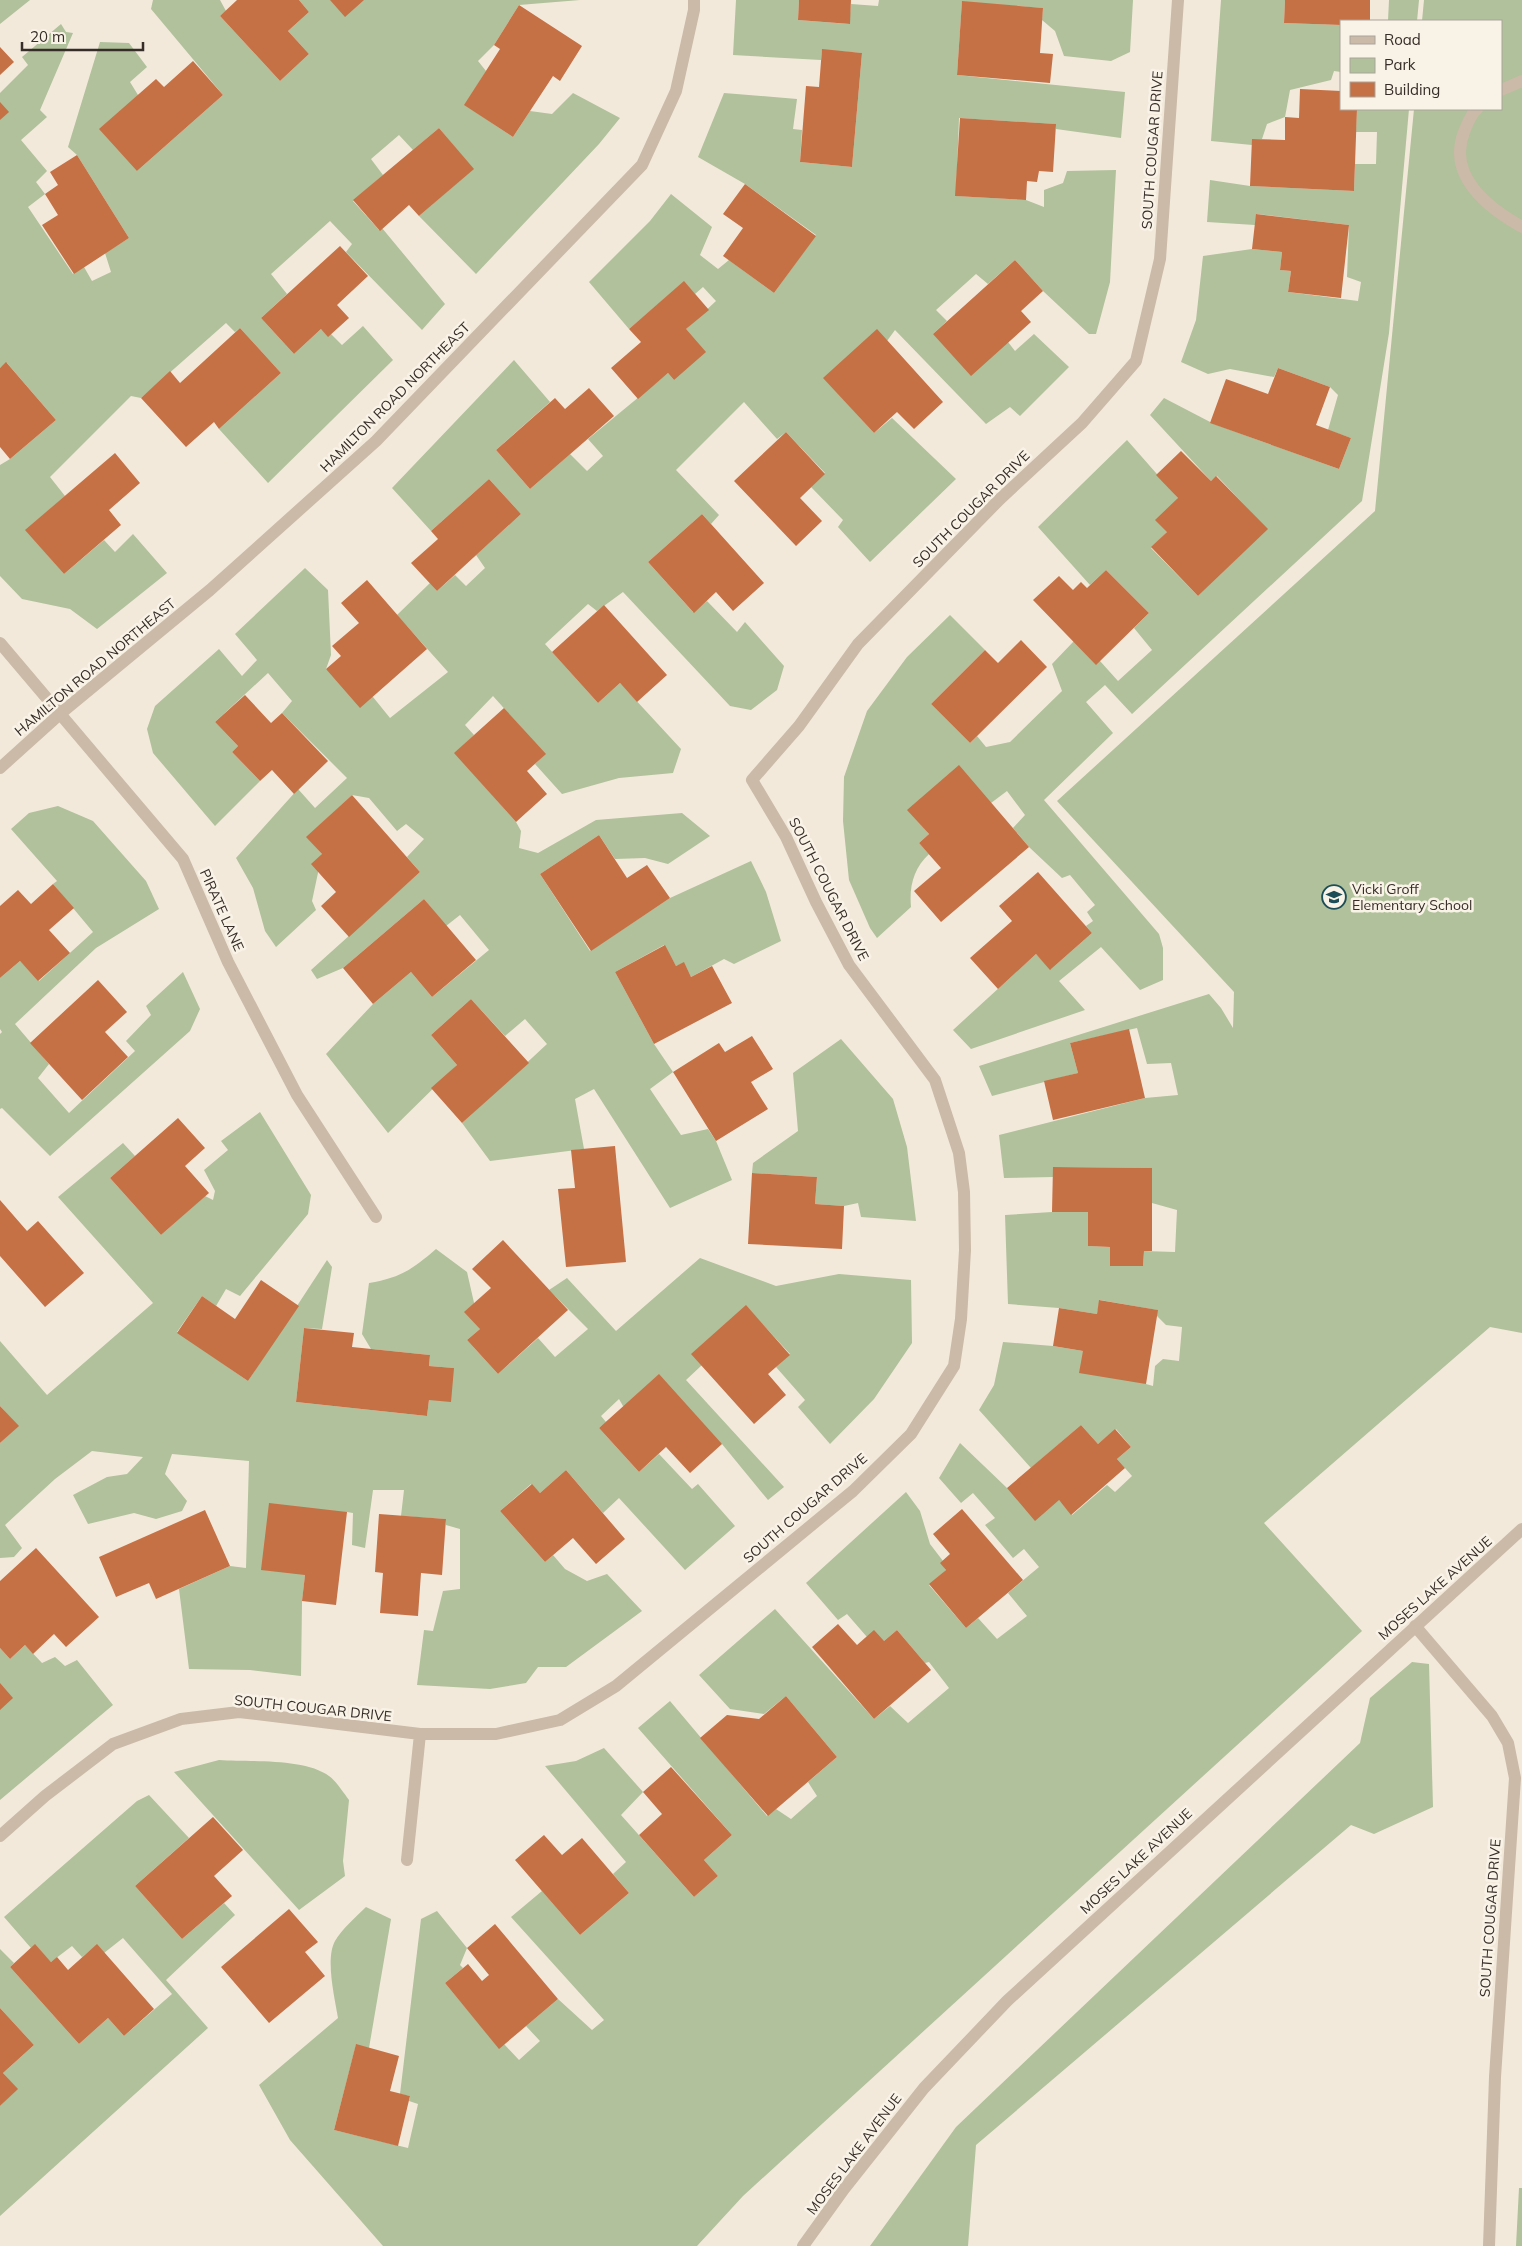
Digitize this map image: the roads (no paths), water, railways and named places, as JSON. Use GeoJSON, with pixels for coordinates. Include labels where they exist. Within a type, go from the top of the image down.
{"type":"FeatureCollection","features":[{"type":"Feature","properties":{"kind":"street","name":"HAMILTON ROAD NORTHEAST"},"geometry":{"type":"LineString","coordinates":[[0,768],[61,713],[210,590],[376,441],[642,165],[676,91],[694,10],[694,0]]}},
{"type":"Feature","properties":{"kind":"street","name":"SOUTH COUGAR DRIVE"},"geometry":{"type":"LineString","coordinates":[[0,1836],[45,1796],[113,1744],[180,1719],[239,1712],[420,1734],[496,1734],[560,1720],[616,1686],[853,1491],[911,1434],[954,1366],[961,1319],[964,1270],[964,1192],[959,1153],[935,1080],[849,965],[816,902],[786,837],[752,780],[798,726],[858,644],[1000,499],[1082,423],[1136,361],[1160,259],[1178,0]]}},
{"type":"Feature","properties":{"kind":"street"},"geometry":{"type":"LineString","coordinates":[[1502,90],[1522,82]]}},
{"type":"Feature","properties":{"kind":"street"},"geometry":{"type":"LineString","coordinates":[[1476,110],[1472,113],[1460,143],[1463,170],[1474,191],[1499,214],[1522,227]]}},
{"type":"Feature","properties":{"kind":"street","name":"PIRATE LANE"},"geometry":{"type":"LineString","coordinates":[[0,643],[183,859],[228,962],[297,1095],[376,1218]]}},
{"type":"Feature","properties":{"kind":"street","name":"MOSES LAKE AVENUE"},"geometry":{"type":"LineString","coordinates":[[803,2246],[844,2189],[924,2088],[1007,2001],[1522,1529]]}},
{"type":"Feature","properties":{"kind":"street","name":"SOUTH COUGAR DRIVE"},"geometry":{"type":"LineString","coordinates":[[1414,1626],[1492,1716],[1508,1743],[1515,1778],[1495,2077],[1489,2246]]}},
{"type":"Feature","properties":{"kind":"street"},"geometry":{"type":"LineString","coordinates":[[407,1860],[420,1734]]}},
{"type":"Feature","properties":{"kind":"place","name":"Vicki Groff Elementary School"},"geometry":{"type":"Point","coordinates":[1334,897]}}]}
